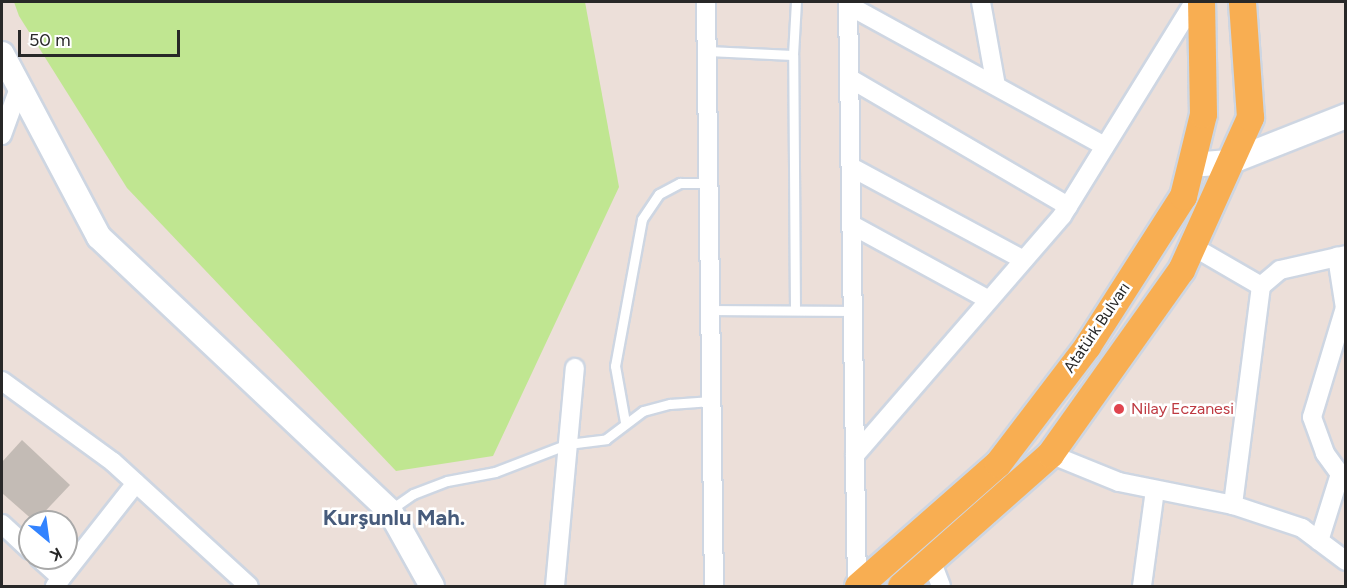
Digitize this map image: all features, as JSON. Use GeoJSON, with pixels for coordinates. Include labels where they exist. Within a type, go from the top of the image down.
{"type":"FeatureCollection","features":[{"type":"Feature","properties":{"kind":"main road","name":"Atatürk Bulvarı"},"geometry":{"type":"LineString","coordinates":[[857,586],[998,463],[1087,346],[1183,196],[1203,114],[1201,2]]}},
{"type":"Feature","properties":{"kind":"main road","name":"Atatürk Bulvarı"},"geometry":{"type":"LineString","coordinates":[[901,586],[1050,454],[1181,270],[1250,117],[1242,2]]}},
{"type":"Feature","properties":{"kind":"street"},"geometry":{"type":"LineString","coordinates":[[706,2],[714,586]]}},
{"type":"Feature","properties":{"kind":"street"},"geometry":{"type":"LineString","coordinates":[[981,2],[996,86]]}},
{"type":"Feature","properties":{"kind":"street"},"geometry":{"type":"LineString","coordinates":[[855,455],[1068,206],[1194,2]]}},
{"type":"Feature","properties":{"kind":"street"},"geometry":{"type":"LineString","coordinates":[[848,3],[1105,146]]}},
{"type":"Feature","properties":{"kind":"street"},"geometry":{"type":"LineString","coordinates":[[848,3],[857,586]]}},
{"type":"Feature","properties":{"kind":"street"},"geometry":{"type":"LineString","coordinates":[[2,54],[99,237],[390,510],[432,586]]}},
{"type":"Feature","properties":{"kind":"street"},"geometry":{"type":"LineString","coordinates":[[849,78],[1068,206]]}},
{"type":"Feature","properties":{"kind":"street"},"geometry":{"type":"LineString","coordinates":[[2,135],[19,88]]}},
{"type":"Feature","properties":{"kind":"street"},"geometry":{"type":"LineString","coordinates":[[1190,165],[1230,162],[1346,116]]}},
{"type":"Feature","properties":{"kind":"street"},"geometry":{"type":"LineString","coordinates":[[851,166],[1024,260]]}},
{"type":"Feature","properties":{"kind":"street"},"geometry":{"type":"LineString","coordinates":[[852,225],[989,300]]}},
{"type":"Feature","properties":{"kind":"street"},"geometry":{"type":"LineString","coordinates":[[1192,246],[1261,286]]}},
{"type":"Feature","properties":{"kind":"street"},"geometry":{"type":"LineString","coordinates":[[1233,505],[1261,286],[1280,270],[1341,256],[1345,308],[1312,417],[1325,453],[1343,472],[1319,541]]}},
{"type":"Feature","properties":{"kind":"street"},"geometry":{"type":"LineString","coordinates":[[555,586],[575,368]]}},
{"type":"Feature","properties":{"kind":"street"},"geometry":{"type":"LineString","coordinates":[[2,381],[136,483],[249,586]]}},
{"type":"Feature","properties":{"kind":"street"},"geometry":{"type":"LineString","coordinates":[[1050,454],[1119,482],[1233,505],[1302,528],[1346,561]]}},
{"type":"Feature","properties":{"kind":"street"},"geometry":{"type":"LineString","coordinates":[[48,570],[58,582],[136,483]]}},
{"type":"Feature","properties":{"kind":"street"},"geometry":{"type":"LineString","coordinates":[[1142,586],[1155,490]]}},
{"type":"Feature","properties":{"kind":"street"},"geometry":{"type":"LineString","coordinates":[[2,524],[18,539]]}},
{"type":"Feature","properties":{"kind":"street"},"geometry":{"type":"LineString","coordinates":[[931,560],[941,586]]}},
{"type":"Feature","properties":{"kind":"lane"},"geometry":{"type":"LineString","coordinates":[[795,310],[793,55],[796,2]]}},
{"type":"Feature","properties":{"kind":"lane"},"geometry":{"type":"LineString","coordinates":[[707,51],[793,55]]}},
{"type":"Feature","properties":{"kind":"lane"},"geometry":{"type":"LineString","coordinates":[[625,422],[615,366],[642,219],[659,194],[680,183],[709,183]]}},
{"type":"Feature","properties":{"kind":"lane"},"geometry":{"type":"LineString","coordinates":[[710,310],[853,310]]}},
{"type":"Feature","properties":{"kind":"lane"},"geometry":{"type":"LineString","coordinates":[[390,510],[414,494],[447,481],[495,472],[568,444],[606,439],[625,422],[643,411],[670,404],[711,401]]}},
{"type":"Feature","properties":{"kind":"green space"},"geometry":{"type":"Polygon","coordinates":[[[14,2],[585,2],[619,187],[493,456],[396,471],[127,188],[19,16],[14,2]]]}},
{"type":"Feature","properties":{"kind":"building"},"geometry":{"type":"Polygon","coordinates":[[[22,440],[70,485],[46,510],[21,510],[2,493],[2,462],[22,440]]]}},
{"type":"Feature","properties":{"kind":"place","name":"Nilay Eczanesi"},"geometry":{"type":"Point","coordinates":[1119,409]}},
{"type":"Feature","properties":{"kind":"district","name":"Kurşunlu Mah."},"geometry":{"type":"Point","coordinates":[394,518]}}]}
